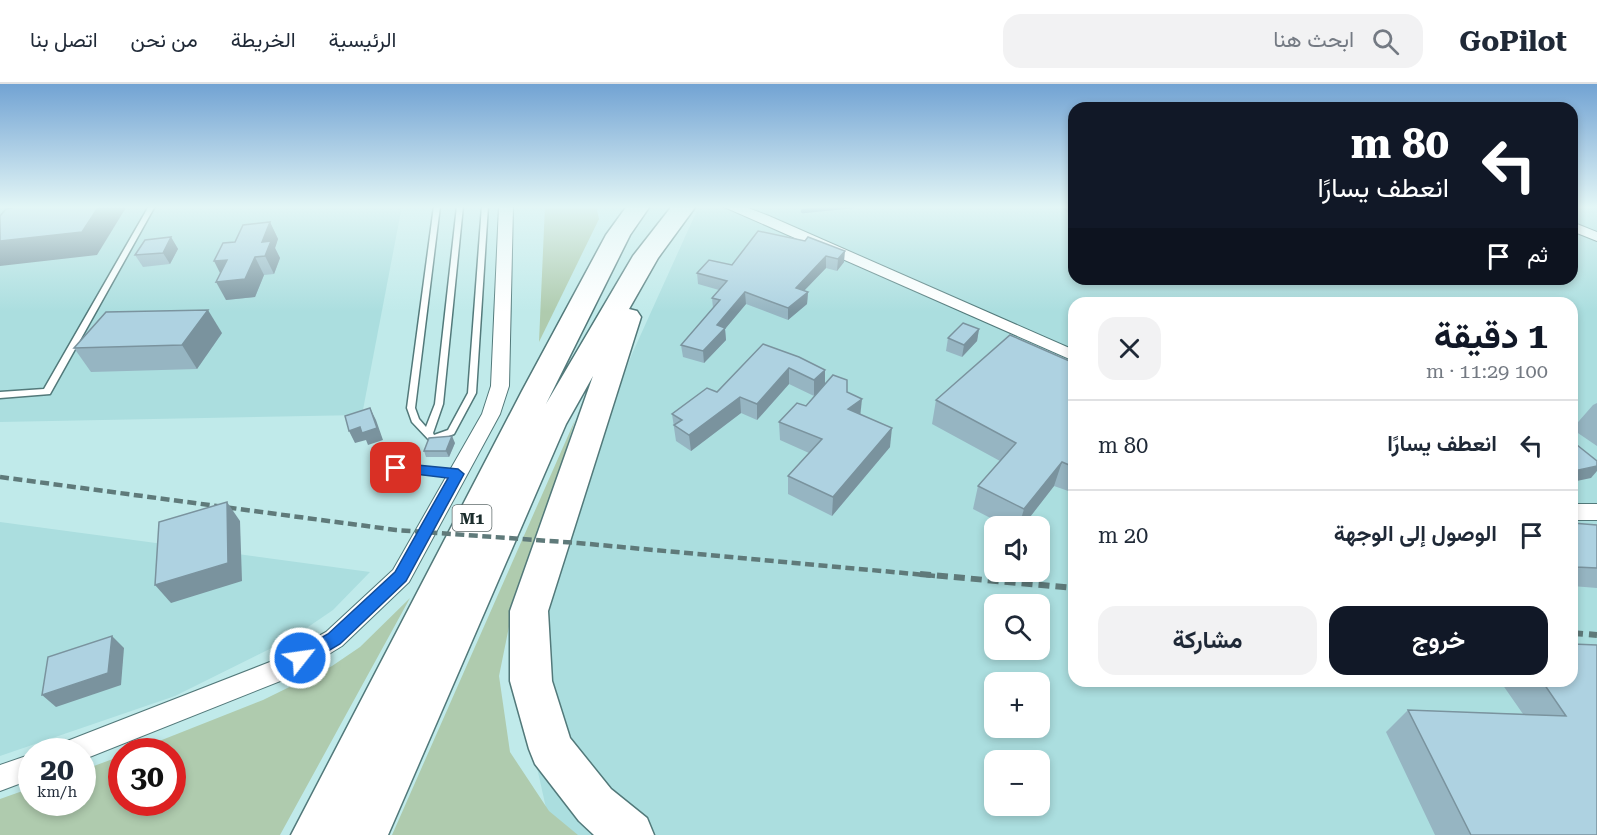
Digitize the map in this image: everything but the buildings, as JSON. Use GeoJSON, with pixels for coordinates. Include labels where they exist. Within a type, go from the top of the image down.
{"type":"FeatureCollection","features":[{"type":"Feature","properties":{"kind":"highway","name":"M1"},"geometry":{"type":"LineString","coordinates":[[315,834],[462,537],[613,241]]}},
{"type":"Feature","properties":{"kind":"highway","name":"M1"},"geometry":{"type":"LineString","coordinates":[[364,835],[550,424],[633,283],[646,256],[658,241]]}},
{"type":"Feature","properties":{"kind":"highway"},"geometry":{"type":"LineString","coordinates":[[630,835],[595,805],[551,749],[531,681],[529,611],[625,329],[633,283]]}},
{"type":"Feature","properties":{"kind":"street"},"geometry":{"type":"LineString","coordinates":[[96,742],[284,668],[334,639],[401,576],[491,414],[500,386],[505,241]]}},
{"type":"Feature","properties":{"kind":"street"},"geometry":{"type":"LineString","coordinates":[[814,241],[1068,353]]}},
{"type":"Feature","properties":{"kind":"street"},"geometry":{"type":"LineString","coordinates":[[1578,512],[1597,512]]}},
{"type":"Feature","properties":{"kind":"street"},"geometry":{"type":"LineString","coordinates":[[0,778],[18,771]]}},
{"type":"Feature","properties":{"kind":"lane"},"geometry":{"type":"LineString","coordinates":[[0,395],[47,392],[132,241]]}},
{"type":"Feature","properties":{"kind":"lane"},"geometry":{"type":"LineString","coordinates":[[432,241],[411,408],[415,420],[433,439],[450,432],[472,393],[483,241]]}},
{"type":"Feature","properties":{"kind":"lane"},"geometry":{"type":"LineString","coordinates":[[428,434],[440,405],[456,241]]}},
{"type":"Feature","properties":{"kind":"lane"},"geometry":{"type":"LineString","coordinates":[[396,468],[458,474]]}},
{"type":"Feature","properties":{"kind":"shaded area"},"geometry":{"type":"Polygon","coordinates":[[[0,241],[395,241],[362,415],[0,422],[0,241]]]}},
{"type":"Feature","properties":{"kind":"shaded area"},"geometry":{"type":"Polygon","coordinates":[[[683,241],[1068,241],[1068,285],[1578,285],[1578,241],[1597,241],[1597,835],[552,835],[512,655],[632,354],[683,241]]]}},
{"type":"Feature","properties":{"kind":"shaded area"},"geometry":{"type":"Polygon","coordinates":[[[0,522],[370,572],[333,610],[292,638],[175,696],[52,738],[18,738],[18,750],[0,756],[0,522]]]}},
{"type":"Feature","properties":{"kind":"green space"},"geometry":{"type":"Polygon","coordinates":[[[543,241],[588,241],[539,342],[543,241]]]}},
{"type":"Feature","properties":{"kind":"green space"},"geometry":{"type":"Polygon","coordinates":[[[575,420],[549,507],[516,592],[499,676],[510,752],[549,811],[578,835],[392,835],[575,420]]]}},
{"type":"Feature","properties":{"kind":"green space"},"geometry":{"type":"Polygon","coordinates":[[[410,598],[280,835],[0,835],[0,799],[18,793],[18,816],[96,816],[96,765],[108,761],[108,816],[186,816],[186,738],[167,738],[263,700],[332,666],[360,647],[410,598]]]}},
{"type":"Feature","properties":{"kind":"railway"},"geometry":{"type":"LineString","coordinates":[[0,477],[396,530],[578,543],[936,576]]}},
{"type":"Feature","properties":{"kind":"railway"},"geometry":{"type":"LineString","coordinates":[[920,574],[1068,587]]}},
{"type":"Feature","properties":{"kind":"railway"},"geometry":{"type":"LineString","coordinates":[[1578,633],[1597,635]]}},
{"type":"Feature","properties":{"kind":"route"},"geometry":{"type":"LineString","coordinates":[[300,658],[334,639],[401,576],[458,474],[396,468]]}}]}
